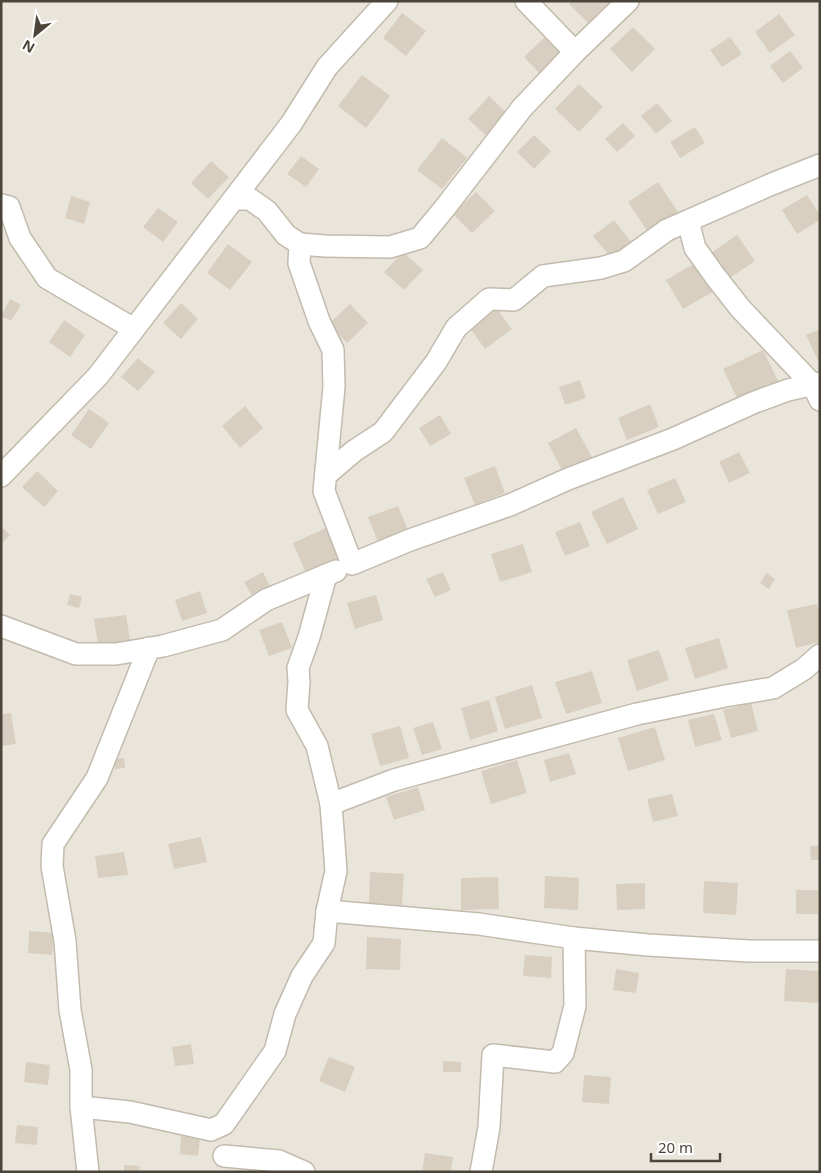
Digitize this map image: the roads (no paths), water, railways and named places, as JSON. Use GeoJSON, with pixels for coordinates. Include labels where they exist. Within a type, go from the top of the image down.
{"type":"FeatureCollection","features":[{"type":"Feature","properties":{"kind":"street"},"geometry":{"type":"LineString","coordinates":[[1,476],[98,376],[291,124],[327,67],[387,1]]}},
{"type":"Feature","properties":{"kind":"street"},"geometry":{"type":"LineString","coordinates":[[526,1],[575,52]]}},
{"type":"Feature","properties":{"kind":"street"},"geometry":{"type":"LineString","coordinates":[[234,199],[250,199],[267,211],[286,234],[300,244],[390,247],[420,238],[522,108],[575,52],[628,1]]}},
{"type":"Feature","properties":{"kind":"street"},"geometry":{"type":"LineString","coordinates":[[327,474],[354,451],[383,432],[436,362],[456,328],[489,299],[514,300],[543,276],[601,268],[624,261],[667,230],[820,165]]}},
{"type":"Feature","properties":{"kind":"street"},"geometry":{"type":"LineString","coordinates":[[1,205],[9,207],[20,238],[47,278],[134,329]]}},
{"type":"Feature","properties":{"kind":"street"},"geometry":{"type":"LineString","coordinates":[[688,221],[695,248],[720,282],[740,308],[817,389]]}},
{"type":"Feature","properties":{"kind":"street"},"geometry":{"type":"LineString","coordinates":[[300,244],[299,263],[319,321],[333,350],[334,387],[324,491],[352,564]]}},
{"type":"Feature","properties":{"kind":"street"},"geometry":{"type":"LineString","coordinates":[[1,626],[76,654],[116,654],[222,630],[266,600],[410,540],[510,505],[576,476],[673,439],[755,402],[788,390],[817,389]]}},
{"type":"Feature","properties":{"kind":"street"},"geometry":{"type":"LineString","coordinates":[[81,1107],[130,1112],[212,1130],[224,1124],[275,1052],[285,1014],[302,976],[324,943],[327,911],[336,871],[331,804],[317,746],[296,710],[299,682],[298,668],[309,637],[326,575]]}},
{"type":"Feature","properties":{"kind":"street"},"geometry":{"type":"LineString","coordinates":[[88,1172],[81,1107],[81,1070],[70,1010],[65,941],[52,866],[53,844],[97,778],[149,648]]}},
{"type":"Feature","properties":{"kind":"street"},"geometry":{"type":"LineString","coordinates":[[331,804],[394,780],[637,714],[773,688],[804,669],[820,656]]}},
{"type":"Feature","properties":{"kind":"street"},"geometry":{"type":"LineString","coordinates":[[327,911],[479,924],[574,938],[648,945],[749,952],[820,951]]}},
{"type":"Feature","properties":{"kind":"street"},"geometry":{"type":"LineString","coordinates":[[481,1172],[489,1127],[493,1055],[554,1062],[563,1053],[575,1006],[574,938]]}},
{"type":"Feature","properties":{"kind":"street"},"geometry":{"type":"LineString","coordinates":[[224,1124],[223,1164],[279,1161],[304,1172]]}}]}
